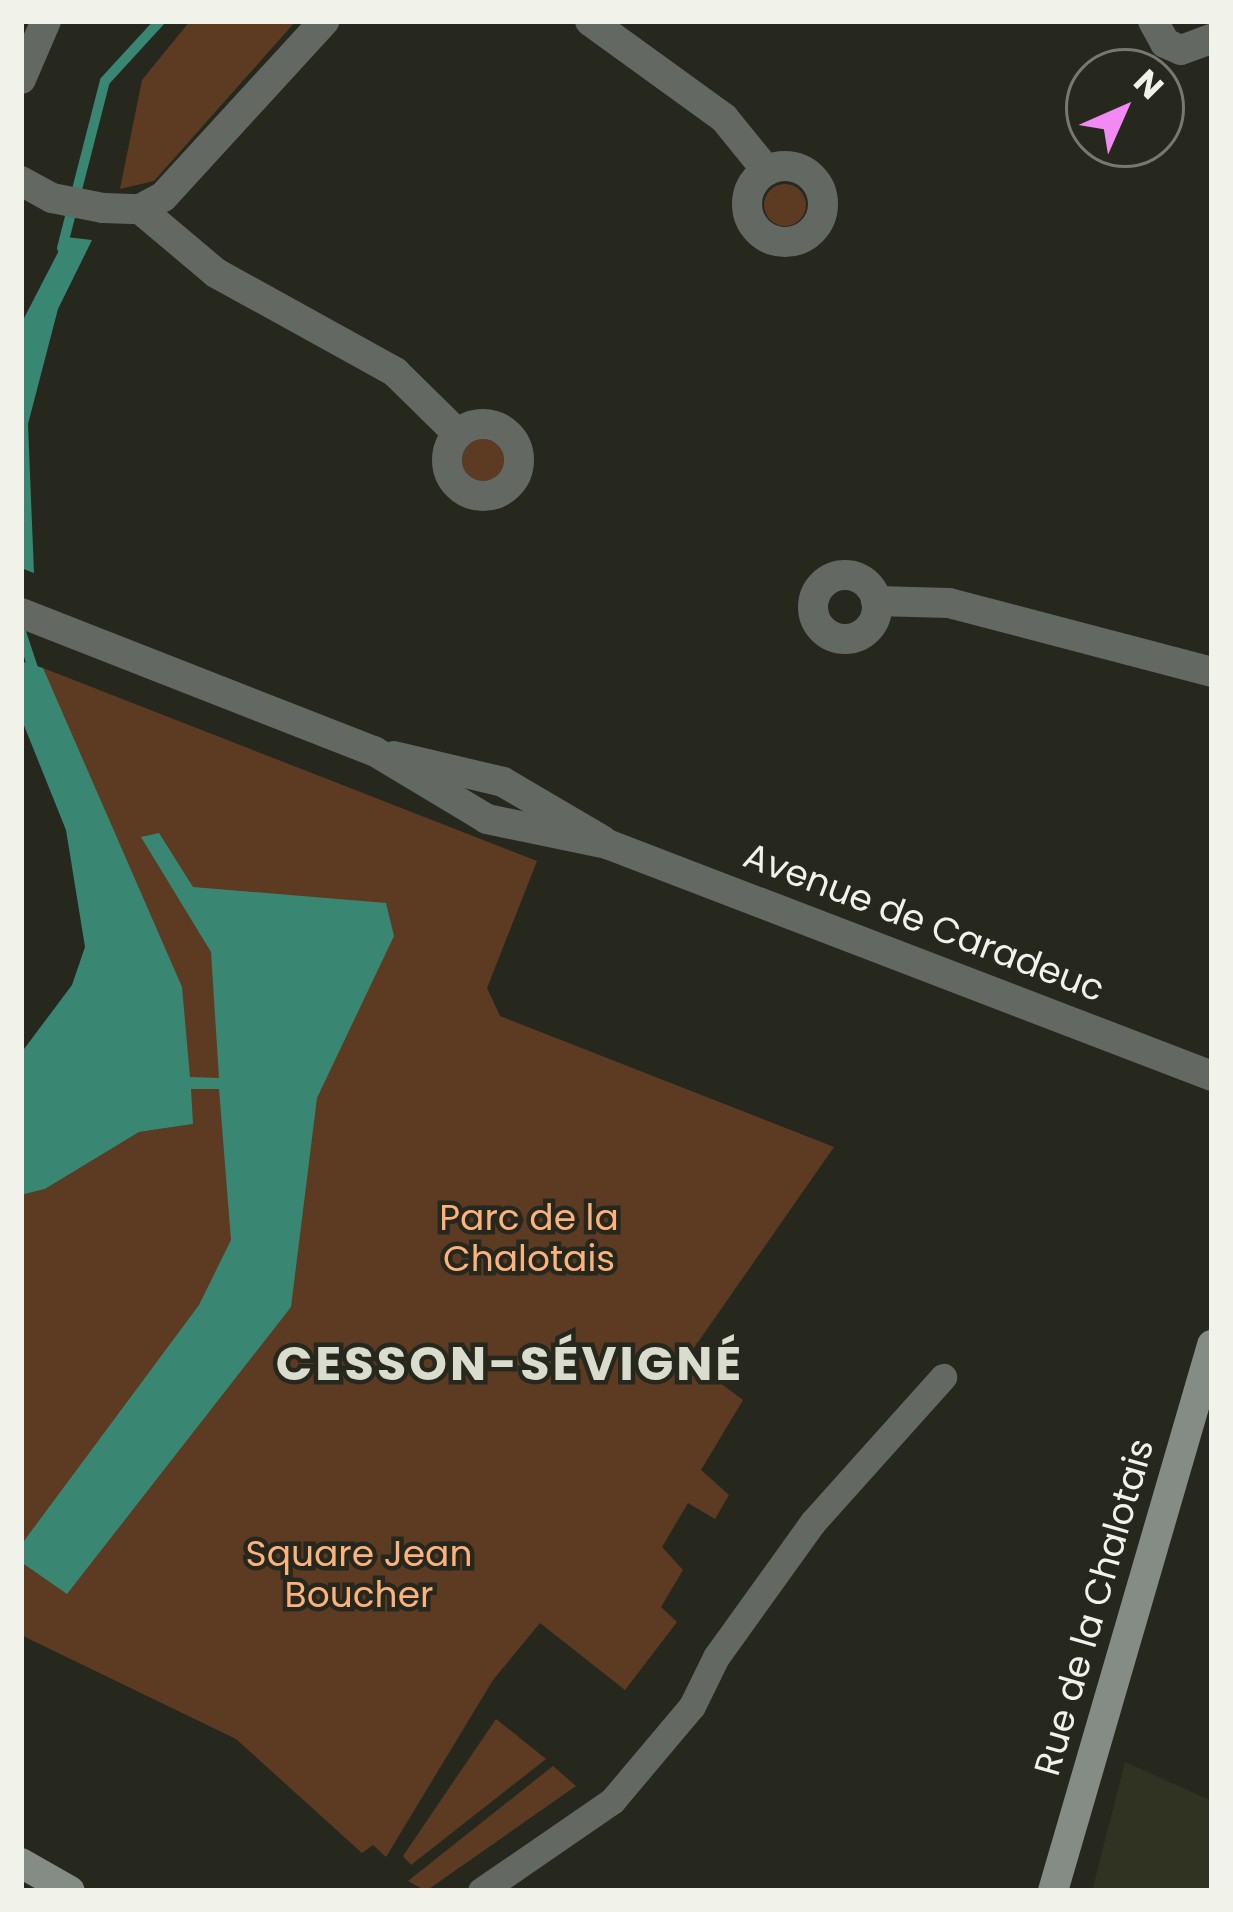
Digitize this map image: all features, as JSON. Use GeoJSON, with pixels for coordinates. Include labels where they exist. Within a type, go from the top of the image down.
{"type":"FeatureCollection","features":[{"type":"Feature","properties":{"kind":"main road","name":"Rue de la Chalotais"},"geometry":{"type":"LineString","coordinates":[[1053,1891],[1212,1346]]}},
{"type":"Feature","properties":{"kind":"main road"},"geometry":{"type":"LineString","coordinates":[[21,1863],[70,1891]]}},
{"type":"Feature","properties":{"kind":"street"},"geometry":{"type":"LineString","coordinates":[[21,80],[46,21]]}},
{"type":"Feature","properties":{"kind":"street"},"geometry":{"type":"LineString","coordinates":[[140,209],[183,181],[324,21]]}},
{"type":"Feature","properties":{"kind":"street"},"geometry":{"type":"LineString","coordinates":[[590,21],[724,118],[767,171]]}},
{"type":"Feature","properties":{"kind":"street"},"geometry":{"type":"LineString","coordinates":[[1154,21],[1165,43],[1181,50],[1212,39]]}},
{"type":"Feature","properties":{"kind":"street"},"geometry":{"type":"LineString","coordinates":[[21,181],[52,198],[140,209],[216,273],[395,372],[458,433]]}},
{"type":"Feature","properties":{"kind":"street"},"geometry":{"type":"LineString","coordinates":[[876,601],[950,603],[1212,672]]}},
{"type":"Feature","properties":{"kind":"street","name":"Avenue de Caradeuc"},"geometry":{"type":"LineString","coordinates":[[21,614],[374,751],[487,819],[607,844],[1212,1076]]}},
{"type":"Feature","properties":{"kind":"street"},"geometry":{"type":"LineString","coordinates":[[481,1891],[612,1801],[692,1706],[716,1658],[813,1522],[943,1376]]}},
{"type":"Feature","properties":{"kind":"shaded area"},"geometry":{"type":"Polygon","coordinates":[[[1125,1762],[1212,1801],[1212,1891],[1092,1891],[1125,1762]]]}},
{"type":"Feature","properties":{"kind":"green space"},"geometry":{"type":"Polygon","coordinates":[[[190,21],[296,21],[154,181],[120,189],[142,80],[190,21]]]}},
{"type":"Feature","properties":{"kind":"green space"},"geometry":{"type":"Polygon","coordinates":[[[785,184],[800,190],[806,205],[800,220],[785,226],[770,220],[764,205],[770,190],[785,184]]]}},
{"type":"Feature","properties":{"kind":"green space"},"geometry":{"type":"Polygon","coordinates":[[[483,439],[498,445],[504,460],[498,475],[483,481],[468,475],[462,460],[468,445],[483,439]]]}},
{"type":"Feature","properties":{"kind":"green space","name":"Parc de la Chalotais"},"geometry":{"type":"Polygon","coordinates":[[[43,668],[537,861],[487,988],[500,1016],[834,1147],[687,1358],[743,1400],[701,1470],[729,1495],[715,1519],[688,1503],[662,1547],[683,1570],[661,1607],[677,1622],[625,1690],[540,1623],[493,1680],[386,1857],[373,1845],[362,1853],[236,1739],[21,1635],[21,1195],[45,1189],[139,1132],[193,1124],[43,668]]]}},
{"type":"Feature","properties":{"kind":"green space"},"geometry":{"type":"Polygon","coordinates":[[[496,1719],[546,1759],[411,1865],[403,1856],[496,1719]]]}},
{"type":"Feature","properties":{"kind":"green space"},"geometry":{"type":"Polygon","coordinates":[[[553,1766],[576,1786],[426,1891],[408,1881],[553,1766]]]}},
{"type":"Feature","properties":{"kind":"water"},"geometry":{"type":"Polygon","coordinates":[[[66,237],[92,240],[58,309],[28,424],[34,573],[21,568],[21,324],[66,237]]]}},
{"type":"Feature","properties":{"kind":"water"},"geometry":{"type":"Polygon","coordinates":[[[21,661],[43,668],[182,987],[190,1077],[219,1078],[211,952],[141,837],[159,833],[193,887],[386,903],[394,936],[317,1098],[291,1307],[67,1594],[21,1562],[21,1545],[199,1305],[231,1240],[219,1089],[191,1089],[193,1124],[139,1132],[45,1189],[21,1195],[21,1053],[72,985],[85,947],[66,830],[21,718],[21,661]]]}},
{"type":"Feature","properties":{"kind":"waterway"},"geometry":{"type":"LineString","coordinates":[[62,248],[105,81],[160,21]]}},
{"type":"Feature","properties":{"kind":"waterway"},"geometry":{"type":"LineString","coordinates":[[21,632],[35,674]]}},
{"type":"Feature","properties":{"kind":"district","name":"CESSON-SÉVIGNÉ"},"geometry":{"type":"Point","coordinates":[510,1364]}},
{"type":"Feature","properties":{"kind":"park label","name":"Square Jean Boucher"},"geometry":{"type":"Point","coordinates":[359,1574]}}]}
